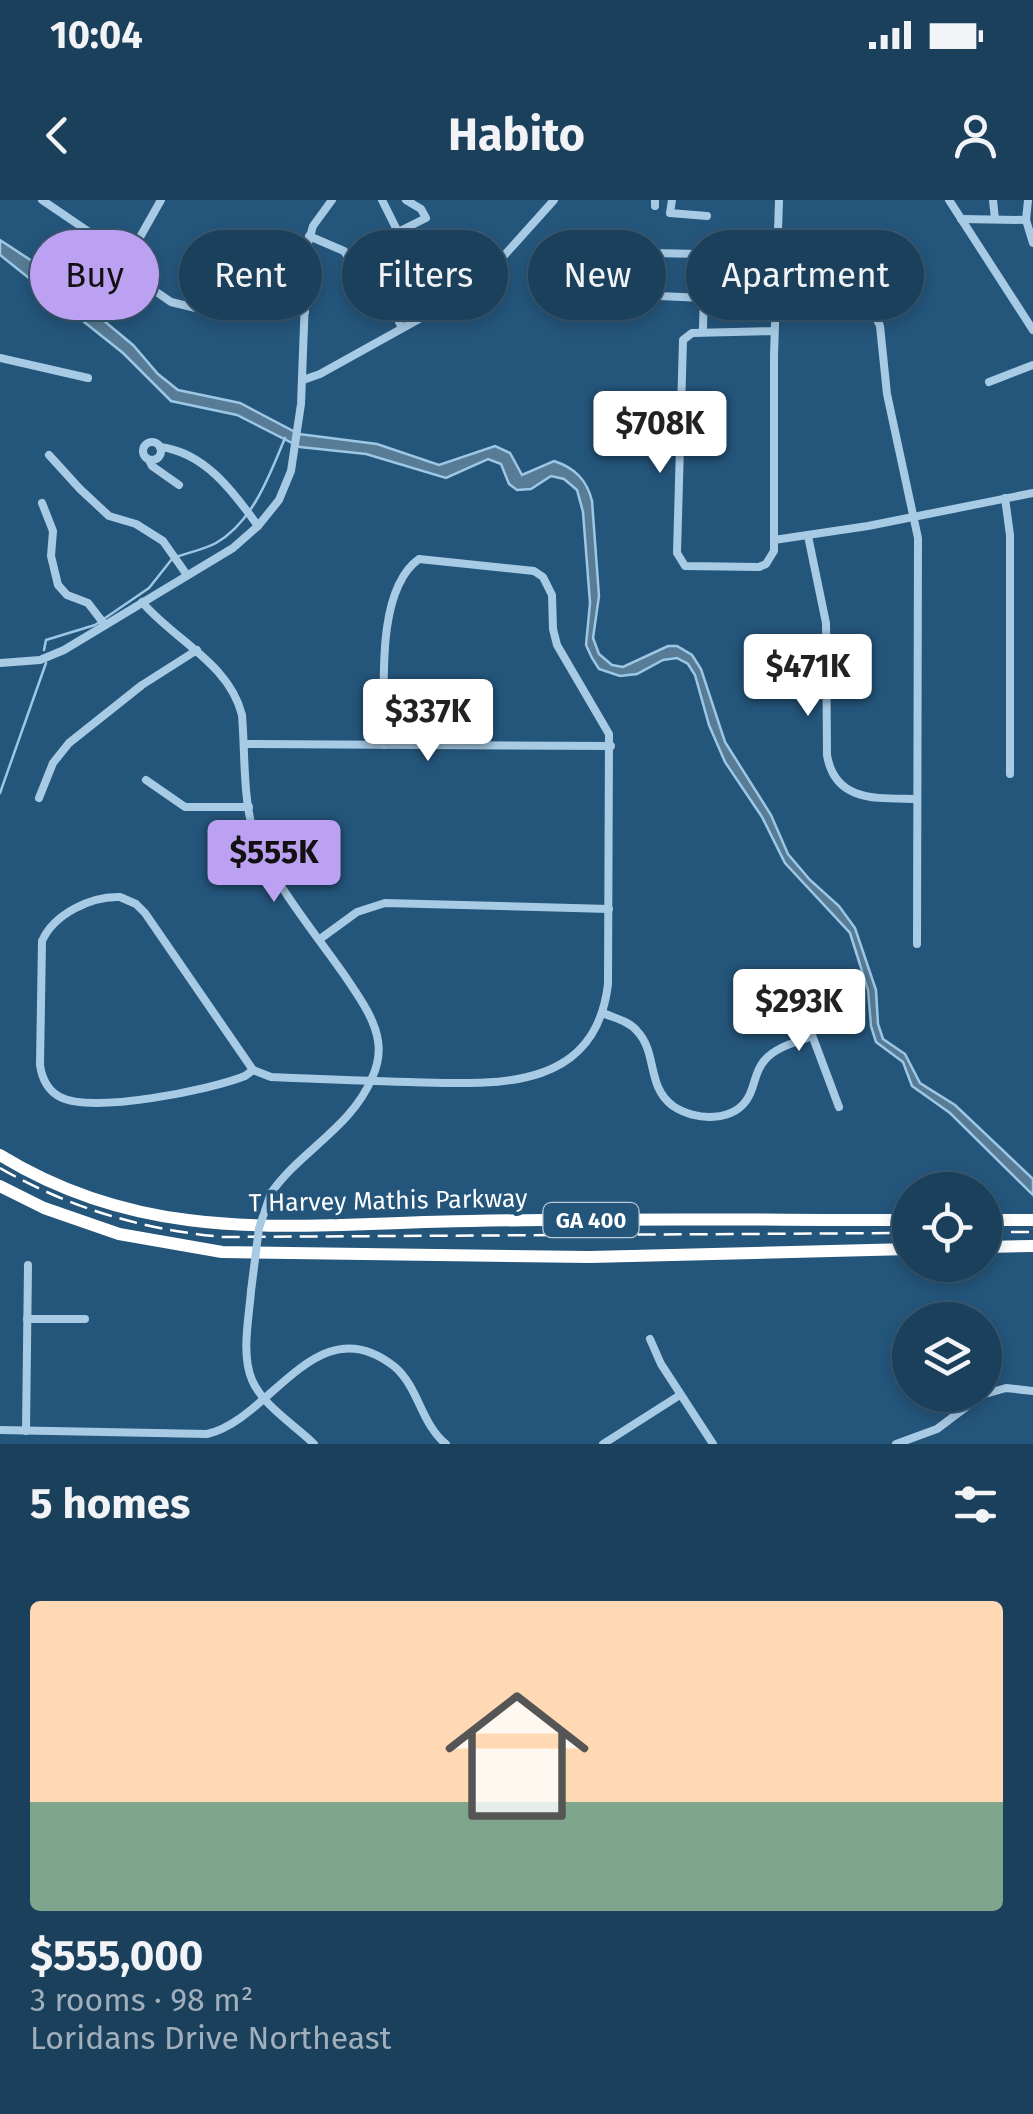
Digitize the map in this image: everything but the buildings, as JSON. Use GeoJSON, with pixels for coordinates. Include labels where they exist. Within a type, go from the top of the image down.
{"type":"FeatureCollection","features":[{"type":"Feature","properties":{"kind":"highway","name":"T Harvey Mathis Parkway"},"geometry":{"type":"LineString","coordinates":[[0,1156],[101,1202],[162,1217],[224,1226],[470,1220],[892,1220]]}},
{"type":"Feature","properties":{"kind":"highway","name":"T Harvey Mathis Parkway"},"geometry":{"type":"LineString","coordinates":[[0,1186],[93,1227],[144,1240],[222,1252],[590,1257],[892,1249]]}},
{"type":"Feature","properties":{"kind":"highway"},"geometry":{"type":"LineString","coordinates":[[1002,1220],[1033,1220]]}},
{"type":"Feature","properties":{"kind":"highway"},"geometry":{"type":"LineString","coordinates":[[1002,1247],[1033,1246]]}},
{"type":"Feature","properties":{"kind":"street"},"geometry":{"type":"LineString","coordinates":[[42,200],[86,230]]}},
{"type":"Feature","properties":{"kind":"street"},"geometry":{"type":"LineString","coordinates":[[144,230],[161,200]]}},
{"type":"Feature","properties":{"kind":"street"},"geometry":{"type":"LineString","coordinates":[[315,230],[318,216],[332,200]]}},
{"type":"Feature","properties":{"kind":"street"},"geometry":{"type":"LineString","coordinates":[[396,200],[383,202],[398,232],[426,218],[421,209],[406,200]]}},
{"type":"Feature","properties":{"kind":"street"},"geometry":{"type":"LineString","coordinates":[[303,380],[475,288],[554,200]]}},
{"type":"Feature","properties":{"kind":"street"},"geometry":{"type":"LineString","coordinates":[[672,200],[670,213],[706,216]]}},
{"type":"Feature","properties":{"kind":"street"},"geometry":{"type":"LineString","coordinates":[[779,200],[779,230]]}},
{"type":"Feature","properties":{"kind":"street"},"geometry":{"type":"LineString","coordinates":[[950,200],[1033,330]]}},
{"type":"Feature","properties":{"kind":"street"},"geometry":{"type":"LineString","coordinates":[[993,200],[995,220]]}},
{"type":"Feature","properties":{"kind":"street"},"geometry":{"type":"LineString","coordinates":[[1028,200],[1026,220],[1033,244]]}},
{"type":"Feature","properties":{"kind":"street"},"geometry":{"type":"LineString","coordinates":[[961,219],[1026,220]]}},
{"type":"Feature","properties":{"kind":"street"},"geometry":{"type":"LineString","coordinates":[[322,241],[344,251],[362,279],[381,284],[401,326]]}},
{"type":"Feature","properties":{"kind":"street"},"geometry":{"type":"LineString","coordinates":[[653,253],[700,254],[703,298],[638,295],[636,260],[653,253]]}},
{"type":"Feature","properties":{"kind":"street"},"geometry":{"type":"LineString","coordinates":[[0,663],[24,663],[52,656],[184,572],[233,548],[279,500],[292,466],[301,404],[304,320]]}},
{"type":"Feature","properties":{"kind":"street"},"geometry":{"type":"LineString","coordinates":[[703,320],[703,332]]}},
{"type":"Feature","properties":{"kind":"street"},"geometry":{"type":"LineString","coordinates":[[774,331],[703,332],[686,335],[682,344],[678,558],[689,568],[759,567],[772,558],[775,320]]}},
{"type":"Feature","properties":{"kind":"street"},"geometry":{"type":"LineString","coordinates":[[878,320],[887,394],[915,515],[919,580],[916,944]]}},
{"type":"Feature","properties":{"kind":"street"},"geometry":{"type":"LineString","coordinates":[[0,358],[88,378]]}},
{"type":"Feature","properties":{"kind":"street"},"geometry":{"type":"LineString","coordinates":[[988,382],[1033,365]]}},
{"type":"Feature","properties":{"kind":"street"},"geometry":{"type":"LineString","coordinates":[[179,485],[152,466],[143,453],[145,445],[153,442],[188,453],[224,484],[256,523]]}},
{"type":"Feature","properties":{"kind":"street"},"geometry":{"type":"LineString","coordinates":[[149,459],[159,455],[160,447]]}},
{"type":"Feature","properties":{"kind":"street"},"geometry":{"type":"LineString","coordinates":[[49,455],[109,516],[136,524],[170,548],[184,572]]}},
{"type":"Feature","properties":{"kind":"street"},"geometry":{"type":"LineString","coordinates":[[774,540],[1033,493]]}},
{"type":"Feature","properties":{"kind":"street"},"geometry":{"type":"LineString","coordinates":[[1005,498],[1010,535],[1010,774]]}},
{"type":"Feature","properties":{"kind":"street"},"geometry":{"type":"LineString","coordinates":[[42,502],[53,531],[51,556],[58,584],[67,596],[88,602],[103,622]]}},
{"type":"Feature","properties":{"kind":"street"},"geometry":{"type":"LineString","coordinates":[[808,536],[826,624],[830,769],[842,786],[860,796],[917,798]]}},
{"type":"Feature","properties":{"kind":"street"},"geometry":{"type":"LineString","coordinates":[[253,1070],[235,1080],[148,1100],[74,1101],[56,1094],[44,1082],[40,1065],[40,952],[48,929],[65,914],[103,898],[120,898],[136,904],[253,1070],[271,1078],[477,1084],[540,1074],[578,1052],[603,1013],[608,984],[611,746],[605,723],[557,645],[552,595],[543,577],[525,568],[419,559],[399,585],[388,614],[384,745]]}},
{"type":"Feature","properties":{"kind":"street"},"geometry":{"type":"LineString","coordinates":[[142,602],[197,650],[237,699],[256,838],[375,1028],[379,1052],[372,1081],[343,1122],[271,1193],[259,1228],[250,1291],[248,1367],[264,1398],[314,1444]]}},
{"type":"Feature","properties":{"kind":"street"},"geometry":{"type":"LineString","coordinates":[[39,798],[53,763],[68,743],[142,685],[197,650]]}},
{"type":"Feature","properties":{"kind":"street"},"geometry":{"type":"LineString","coordinates":[[245,744],[611,746]]}},
{"type":"Feature","properties":{"kind":"street"},"geometry":{"type":"LineString","coordinates":[[146,780],[185,806],[250,807]]}},
{"type":"Feature","properties":{"kind":"street"},"geometry":{"type":"LineString","coordinates":[[320,939],[357,912],[385,903],[609,910]]}},
{"type":"Feature","properties":{"kind":"street"},"geometry":{"type":"LineString","coordinates":[[794,987],[839,1108]]}},
{"type":"Feature","properties":{"kind":"street"},"geometry":{"type":"LineString","coordinates":[[603,1013],[626,1022],[640,1034],[653,1079],[669,1102],[684,1112],[706,1117],[726,1115],[739,1108],[749,1097],[768,1056],[812,1036]]}},
{"type":"Feature","properties":{"kind":"street"},"geometry":{"type":"LineString","coordinates":[[26,1431],[28,1265]]}},
{"type":"Feature","properties":{"kind":"street"},"geometry":{"type":"LineString","coordinates":[[27,1319],[84,1319]]}},
{"type":"Feature","properties":{"kind":"street"},"geometry":{"type":"LineString","coordinates":[[650,1339],[660,1364],[712,1444]]}},
{"type":"Feature","properties":{"kind":"street"},"geometry":{"type":"LineString","coordinates":[[0,1430],[208,1434],[232,1425],[315,1357],[337,1350],[362,1351],[383,1359],[400,1372],[433,1431],[446,1444]]}},
{"type":"Feature","properties":{"kind":"street"},"geometry":{"type":"LineString","coordinates":[[1002,1389],[1033,1391]]}},
{"type":"Feature","properties":{"kind":"street"},"geometry":{"type":"LineString","coordinates":[[602,1444],[680,1394]]}},
{"type":"Feature","properties":{"kind":"street"},"geometry":{"type":"LineString","coordinates":[[896,1444],[937,1429],[960,1412]]}},
{"type":"Feature","properties":{"kind":"water"},"geometry":{"type":"Polygon","coordinates":[[[0,240],[30,260],[30,279],[0,255],[0,240]]]}},
{"type":"Feature","properties":{"kind":"water"},"geometry":{"type":"Polygon","coordinates":[[[82,320],[103,320],[178,390],[240,403],[299,434],[377,444],[439,465],[495,446],[510,453],[522,475],[554,461],[579,476],[592,501],[599,596],[593,638],[599,654],[612,665],[623,667],[668,646],[677,646],[692,655],[701,669],[725,742],[771,815],[788,854],[855,928],[876,990],[883,1039],[905,1054],[920,1083],[955,1105],[1033,1179],[1033,1195],[950,1113],[912,1086],[903,1062],[876,1042],[868,990],[850,933],[785,863],[762,817],[725,762],[688,664],[677,658],[663,660],[637,674],[620,676],[599,669],[586,645],[590,603],[583,512],[577,490],[564,479],[551,476],[531,489],[517,490],[509,484],[501,464],[488,459],[446,478],[366,454],[300,447],[237,415],[171,401],[123,353],[82,320]]]}},
{"type":"Feature","properties":{"kind":"waterway"},"geometry":{"type":"LineString","coordinates":[[179,556],[216,543],[240,523],[259,496],[285,438]]}},
{"type":"Feature","properties":{"kind":"waterway"},"geometry":{"type":"LineString","coordinates":[[44,650],[46,640],[95,625],[149,588],[172,559]]}},
{"type":"Feature","properties":{"kind":"waterway"},"geometry":{"type":"LineString","coordinates":[[0,793],[46,663]]}},
{"type":"Feature","properties":{"kind":"railway"},"geometry":{"type":"LineString","coordinates":[[0,1168],[53,1195],[108,1215],[165,1229],[223,1237],[892,1233]]}},
{"type":"Feature","properties":{"kind":"railway"},"geometry":{"type":"LineString","coordinates":[[1002,1232],[1033,1232]]}}]}
